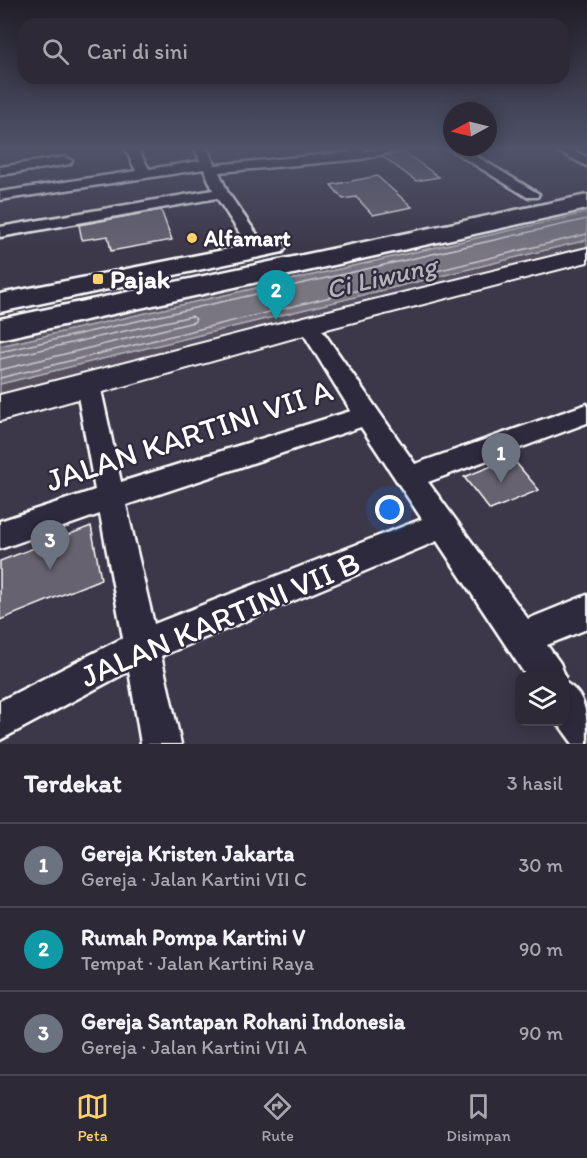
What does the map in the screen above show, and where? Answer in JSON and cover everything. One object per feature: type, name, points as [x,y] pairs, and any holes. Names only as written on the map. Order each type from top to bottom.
[{"type":"main road","points":[[362,229],[587,183]]},
{"type":"main road","points":[[0,329],[587,202]]},
{"type":"main road","points":[[0,303],[294,243]]},
{"type":"street","points":[[78,183],[82,197]]},
{"type":"street","points":[[0,232],[82,197],[123,183]]},
{"type":"street","points":[[217,183],[259,250]]},
{"type":"street","points":[[513,183],[532,194]]},
{"type":"street","points":[[0,196],[82,197],[221,193]]},
{"type":"street","points":[[0,408],[308,325],[587,255]]},
{"type":"street","points":[[308,325],[367,416],[545,672]]},
{"type":"street","points":[[88,385],[109,498],[143,646],[161,744]]},
{"type":"street","points":[[410,477],[587,413]]},
{"type":"street","name":"JALAN KARTINI VII A","points":[[0,535],[367,416]]},
{"type":"street","name":"JALAN KARTINI VII B","points":[[0,721],[143,646],[442,525]]},
{"type":"street","points":[[520,639],[587,612]]},
{"type":"street","points":[[569,707],[587,731]]},
{"type":"shaded area","points":[[587,202],[587,213],[0,346],[0,329]]},
{"type":"shaded area","points":[[587,240],[587,255],[0,408],[0,384]]},
{"type":"water","name":"Ci Liwung","points":[[587,213],[587,240],[0,384],[0,346]]},
{"type":"building","points":[[385,183],[412,207],[373,215],[356,197],[343,199],[331,185]]},
{"type":"building","points":[[161,210],[172,240],[111,251],[108,236],[82,240],[79,225]]},
{"type":"building","points":[[512,458],[539,490],[490,510],[464,477]]},
{"type":"building","points":[[91,526],[101,579],[0,620],[0,561]]},
{"type":"place","name":"Alfamart","points":[[192,238]]},
{"type":"place","name":"Pajak","points":[[98,279]]},
{"type":"place","name":"Rumah Pompa Kartini V","points":[[276,320]]},
{"type":"place","name":"Gereja Kristen Jakarta","points":[[501,483]]},
{"type":"place","name":"Gereja Santapan Rohani Indonesia","points":[[50,570]]}]
